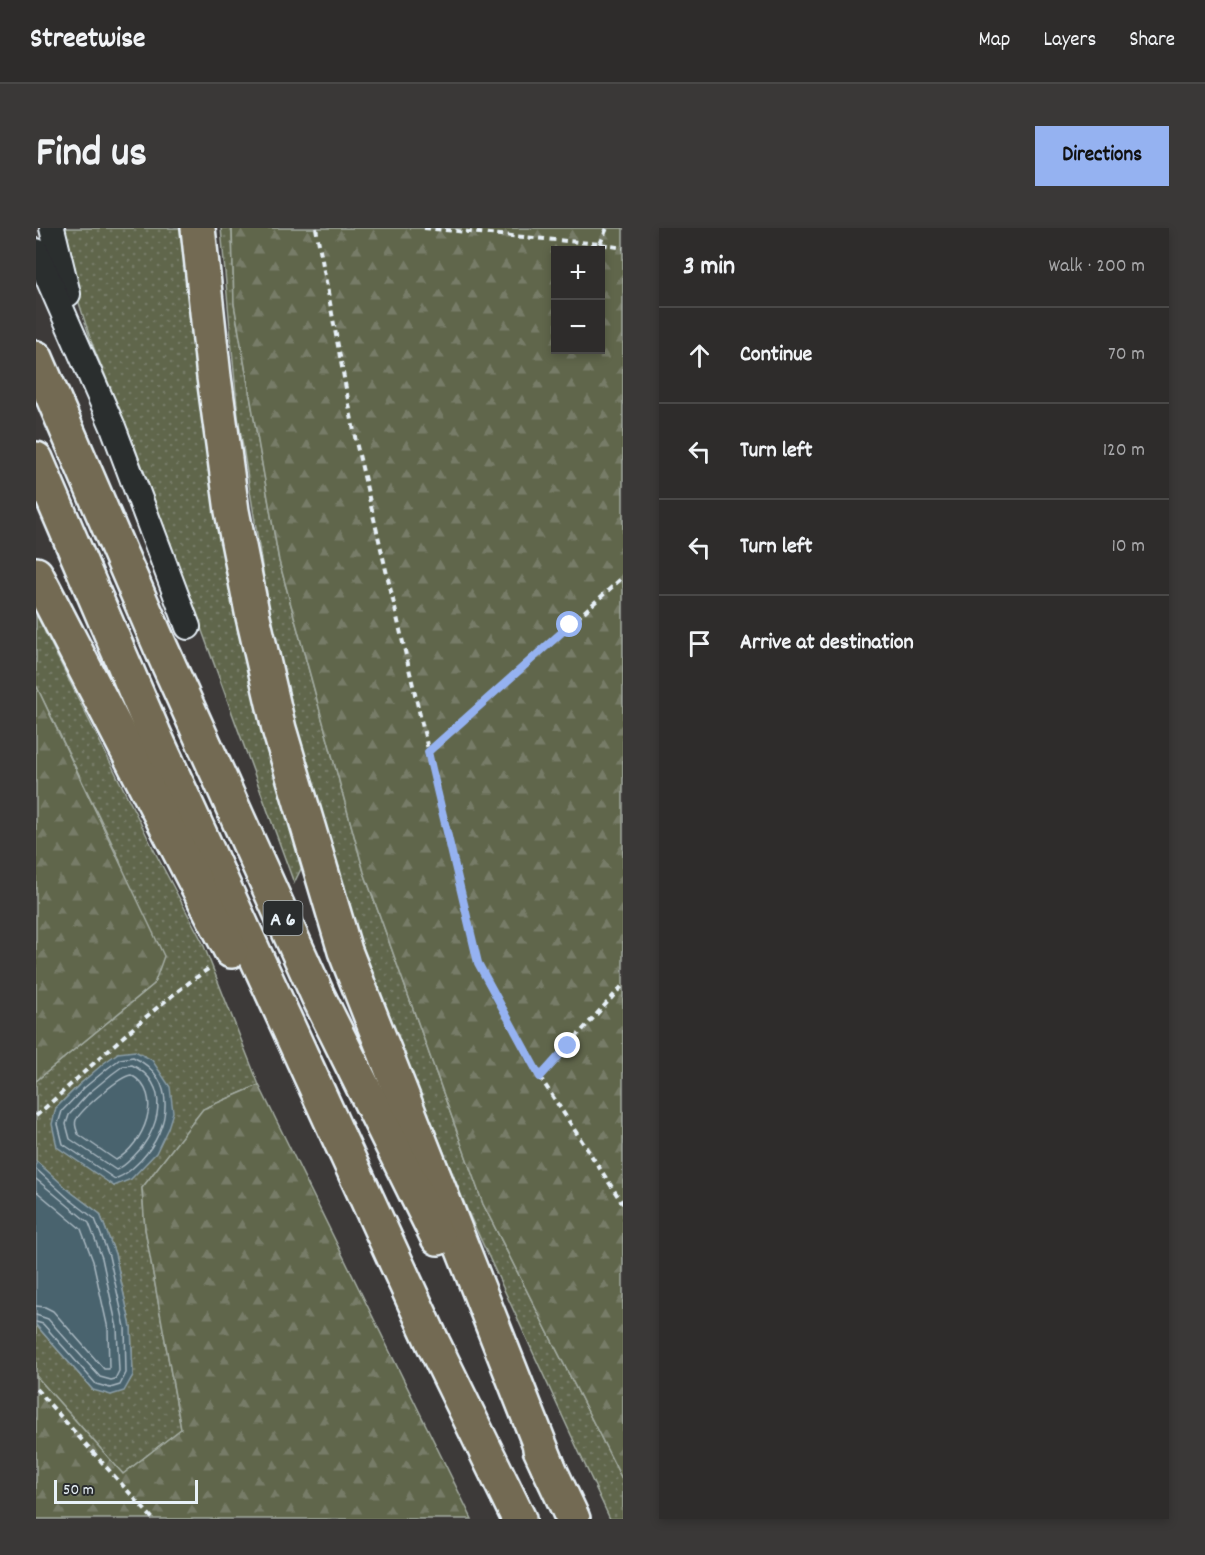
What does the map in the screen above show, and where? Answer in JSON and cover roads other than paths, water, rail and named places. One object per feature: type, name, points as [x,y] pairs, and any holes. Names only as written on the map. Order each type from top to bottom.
[{"type":"highway","points":[[198,228],[212,366],[232,511],[253,616],[282,739],[345,951],[549,1468]]},
{"type":"highway","name":"A 6","points":[[36,358],[161,648],[318,996],[573,1519]]},
{"type":"highway","name":"A 6","points":[[36,459],[154,734],[433,1343],[519,1519]]},
{"type":"highway","points":[[36,574],[232,952],[306,1064]]},
{"type":"lane","points":[[52,228],[91,380]]},
{"type":"lane","points":[[36,251],[113,428],[188,627]]},
{"type":"water","points":[[135,1051],[152,1060],[170,1087],[173,1112],[156,1153],[131,1179],[114,1186],[57,1147],[52,1124],[56,1108],[80,1084],[118,1053]]},
{"type":"water","points":[[36,1161],[100,1214],[115,1254],[131,1327],[133,1375],[124,1391],[111,1395],[93,1390],[36,1325]]}]
